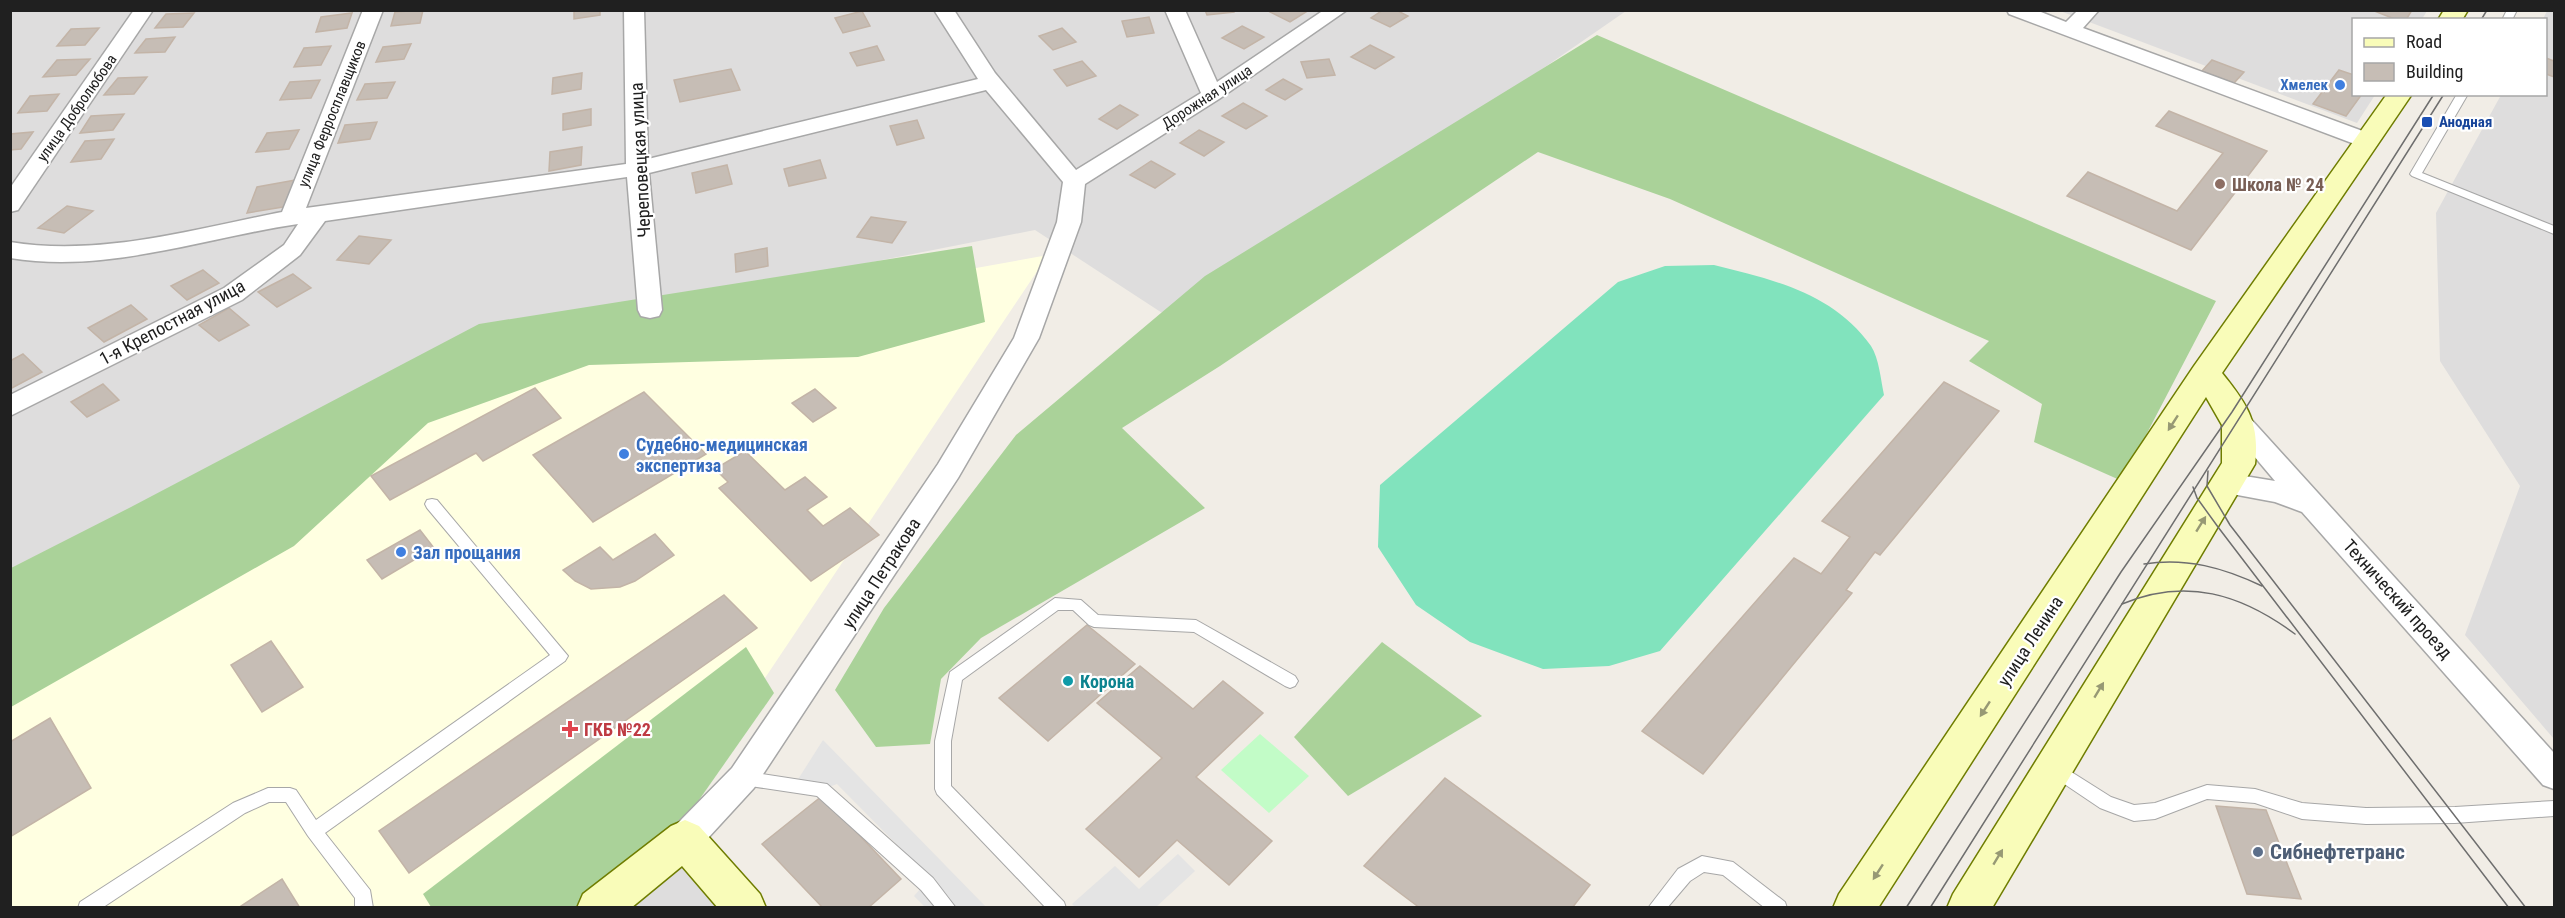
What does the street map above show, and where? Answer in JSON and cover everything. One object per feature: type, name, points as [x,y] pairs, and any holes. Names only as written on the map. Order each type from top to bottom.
[{"type":"main road","name":"улица Ленина","points":[[1854,908],[2205,374],[2399,96]]},
{"type":"main road","points":[[1968,908],[2238,464],[2242,442],[2240,424],[2205,374]]},
{"type":"main road","points":[[684,839],[745,908]]},
{"type":"main road","name":"улица Петракова","points":[[598,908],[684,839]]},
{"type":"street","name":"улица Добролюбова","points":[[10,205],[144,10]]},
{"type":"street","name":"улица Ферросплавщиков","points":[[291,218],[373,10]]},
{"type":"street","name":"Череповецкая улица","points":[[634,10],[638,169],[651,310]]},
{"type":"street","points":[[944,10],[960,41],[989,83],[1074,181]]},
{"type":"street","points":[[1175,10],[1212,94]]},
{"type":"street","name":"Дорожная улица","points":[[1074,181],[1212,94],[1338,10]]},
{"type":"street","points":[[2016,10],[2368,141]]},
{"type":"street","points":[[2068,31],[2090,10]]},
{"type":"street","points":[[10,250],[41,255],[117,251],[291,218],[638,169],[989,83]]},
{"type":"street","name":"улица Петракова","points":[[684,839],[743,778],[948,471],[1026,338],[1069,222],[1074,181]]},
{"type":"street","name":"1-я Крепостная улица","points":[[10,407],[233,294],[292,250],[316,215]]},
{"type":"street","name":"Технический проезд","points":[[2240,424],[2316,506],[2554,775]]},
{"type":"street","points":[[2226,484],[2276,492],[2316,506]]},
{"type":"lane","points":[[2462,96],[2416,174],[2554,230]]},
{"type":"lane","points":[[314,831],[560,656],[432,504]]},
{"type":"lane","points":[[1058,908],[943,789],[943,741],[955,677],[1055,604],[1076,604],[1094,621],[1196,626],[1290,681]]},
{"type":"lane","points":[[2052,767],[2106,803],[2134,813],[2155,811],[2207,792],[2255,796],[2302,811],[2366,816],[2455,815],[2554,809]]},
{"type":"lane","points":[[743,778],[821,789],[927,884],[948,908]]},
{"type":"lane","points":[[86,908],[239,808],[268,795],[290,795],[314,831],[364,896],[364,908]]},
{"type":"lane","points":[[1656,908],[1684,875],[1702,864],[1727,868],[1779,908]]},
{"type":"shaded area","points":[[11,11],[1626,11],[1176,322],[1035,230],[470,341],[11,568]]},
{"type":"shaded area","points":[[2060,11],[2427,11],[2423,18],[2352,18],[2352,96],[2374,96],[2357,123]]},
{"type":"shaded area","points":[[2547,11],[2554,11],[2554,739],[2465,635],[2520,486],[2440,361],[2436,213],[2500,96],[2547,96],[2547,18],[2544,18]]},
{"type":"shaded area","points":[[1048,255],[664,829],[564,907],[11,907],[10,625],[457,361]]},
{"type":"shaded area","points":[[823,740],[986,907],[925,907],[914,896],[930,878],[837,784],[812,793],[790,792]]},
{"type":"shaded area","points":[[1178,854],[1195,871],[1156,907],[1076,908],[1072,904],[1115,866],[1139,889]]},
{"type":"shaded area","points":[[677,863],[720,907],[622,908]]},
{"type":"green space","points":[[1597,35],[2216,301],[2122,481],[2034,442],[2042,404],[1969,361],[1989,341],[1670,199],[1538,152],[1220,366],[1122,428],[1205,508],[981,638],[941,679],[930,744],[876,747],[835,690],[884,608],[1016,435],[1205,276]]},
{"type":"green space","points":[[972,246],[985,322],[858,357],[589,365],[428,423],[294,546],[11,707],[11,568],[479,324]]},
{"type":"green space","points":[[1714,265],[1801,291],[1839,313],[1856,328],[1874,351],[1884,395],[1660,651],[1609,666],[1543,669],[1470,642],[1416,605],[1378,547],[1380,485],[1618,282],[1665,266]]},
{"type":"green space","points":[[1382,642],[1482,716],[1348,796],[1294,737]]},
{"type":"green space","points":[[746,647],[774,693],[678,830],[575,907],[431,907],[423,894]]},
{"type":"green space","points":[[1260,734],[1309,776],[1269,813],[1221,770]]},
{"type":"building","points":[[423,10],[420,23],[391,26],[395,12]]},
{"type":"building","points":[[574,10],[600,10],[600,15],[574,19]]},
{"type":"building","points":[[1205,10],[1234,10],[1234,12],[1207,15]]},
{"type":"building","points":[[1272,10],[1303,10],[1306,12],[1290,22],[1270,12]]},
{"type":"building","points":[[1383,10],[1396,10],[1408,16],[1390,27],[1371,18]]},
{"type":"building","points":[[2372,10],[2412,10],[2407,18],[2392,18]]},
{"type":"building","points":[[862,11],[870,26],[843,33],[835,18]]},
{"type":"building","points":[[194,13],[183,27],[155,28],[166,14]]},
{"type":"building","points":[[352,13],[347,28],[316,32],[321,17]]},
{"type":"building","points":[[1149,17],[1154,33],[1127,37],[1122,21]]},
{"type":"building","points":[[1242,26],[1264,37],[1244,49],[1222,38]]},
{"type":"building","points":[[99,28],[85,45],[57,46],[71,29]]},
{"type":"building","points":[[1062,28],[1076,42],[1053,50],[1039,36]]},
{"type":"building","points":[[175,37],[165,52],[135,53],[146,39]]},
{"type":"building","points":[[411,44],[404,59],[376,62],[383,47]]},
{"type":"building","points":[[1370,45],[1394,57],[1375,69],[1351,57]]},
{"type":"building","points":[[331,46],[321,65],[294,67],[304,48]]},
{"type":"building","points":[[877,46],[884,60],[857,66],[850,53]]},
{"type":"building","points":[[2547,58],[2554,61],[2554,77],[2547,74]]},
{"type":"building","points":[[90,59],[76,75],[43,77],[57,60]]},
{"type":"building","points":[[1329,59],[1335,75],[1307,78],[1301,62]]},
{"type":"building","points":[[2212,60],[2244,72],[2234,83],[2202,71]]},
{"type":"building","points":[[1082,61],[1096,76],[1067,86],[1054,70]]},
{"type":"building","points":[[731,69],[740,90],[680,102],[674,80]]},
{"type":"building","name":"Хмелек","points":[[2339,70],[2352,74],[2352,96],[2361,96],[2346,116],[2313,104]]},
{"type":"building","points":[[582,73],[581,89],[552,94],[553,78]]},
{"type":"building","points":[[147,77],[134,94],[104,95],[118,78]]},
{"type":"building","points":[[1283,79],[1302,89],[1285,100],[1266,90]]},
{"type":"building","points":[[320,80],[311,98],[280,100],[290,82]]},
{"type":"building","points":[[395,82],[387,98],[357,100],[365,84]]},
{"type":"building","points":[[59,94],[47,111],[18,113],[30,96]]},
{"type":"building","points":[[1243,103],[1267,116],[1246,129],[1222,116]]},
{"type":"building","points":[[1120,105],[1138,115],[1117,129],[1099,119]]},
{"type":"building","points":[[591,109],[591,125],[563,130],[563,114]]},
{"type":"building","name":"Школа № 24","points":[[2169,111],[2267,151],[2191,250],[2067,196],[2088,172],[2177,211],[2223,153],[2156,126]]},
{"type":"building","points":[[124,114],[113,130],[80,133],[91,116]]},
{"type":"building","points":[[917,120],[924,138],[897,145],[890,126]]},
{"type":"building","points":[[377,122],[370,139],[338,143],[345,125]]},
{"type":"building","points":[[299,130],[289,149],[256,152],[267,133]]},
{"type":"building","points":[[1199,130],[1224,142],[1204,156],[1180,143]]},
{"type":"building","points":[[33,132],[21,149],[10,150],[10,134]]},
{"type":"building","points":[[114,139],[101,159],[71,162],[85,141]]},
{"type":"building","points":[[582,147],[581,165],[549,171],[550,152]]},
{"type":"building","points":[[820,160],[826,178],[789,186],[784,169]]},
{"type":"building","points":[[1151,161],[1175,174],[1155,188],[1130,175]]},
{"type":"building","points":[[727,165],[732,184],[696,193],[692,173]]},
{"type":"building","points":[[301,179],[289,206],[247,213],[257,187]]},
{"type":"building","points":[[67,206],[93,211],[64,233],[38,228]]},
{"type":"building","points":[[871,217],[906,222],[892,243],[857,237]]},
{"type":"building","points":[[359,236],[391,240],[369,264],[337,260]]},
{"type":"building","points":[[767,248],[768,266],[736,272],[735,254]]},
{"type":"building","points":[[203,270],[219,283],[187,300],[171,286]]},
{"type":"building","points":[[293,274],[311,288],[277,307],[258,292]]},
{"type":"building","points":[[131,305],[147,319],[104,342],[88,328]]},
{"type":"building","points":[[229,308],[249,325],[219,341],[199,325]]},
{"type":"building","points":[[23,354],[42,372],[10,389],[10,361]]},
{"type":"building","points":[[1944,382],[1999,411],[1880,555],[1875,552],[1846,590],[1852,593],[1703,774],[1642,731],[1794,558],[1821,574],[1850,537],[1822,521]]},
{"type":"building","points":[[103,384],[119,400],[87,417],[71,402]]},
{"type":"building","points":[[535,388],[561,418],[483,461],[476,453],[390,500],[371,476]]},
{"type":"building","points":[[815,389],[836,408],[813,422],[792,403]]},
{"type":"building","points":[[644,392],[706,454],[593,522],[533,455]]},
{"type":"building","points":[[745,451],[785,490],[805,477],[827,497],[807,510],[823,526],[850,508],[879,535],[811,581],[719,488],[728,482],[715,469]]},
{"type":"building","points":[[420,530],[434,548],[382,579],[367,560]]},
{"type":"building","points":[[655,534],[674,555],[635,581],[620,587],[591,589],[575,581],[563,570],[600,547],[613,560]]},
{"type":"building","name":"ГКБ №22","points":[[724,595],[757,628],[409,873],[379,831]]},
{"type":"building","name":"Корона","points":[[1087,625],[1135,664],[1048,741],[999,698]]},
{"type":"building","points":[[271,641],[303,687],[262,712],[231,665]]},
{"type":"building","points":[[1140,666],[1193,709],[1223,681],[1263,713],[1196,777],[1272,841],[1229,885],[1177,840],[1139,877],[1086,829],[1162,758],[1097,703]]},
{"type":"building","points":[[50,718],[91,788],[10,837],[10,742]]},
{"type":"building","points":[[1445,778],[1590,885],[1572,908],[1420,908],[1364,866]]},
{"type":"building","points":[[822,796],[901,879],[868,908],[823,908],[762,844]]},
{"type":"building","name":"Сибнефтетранс","points":[[2216,806],[2266,810],[2301,899],[2247,894]]},
{"type":"building","points":[[282,879],[300,908],[238,908]]},
{"type":"tram line","points":[[2482,18],[2487,10]]},
{"type":"tram line","points":[[1906,908],[2121,572],[2232,412],[2433,96]]},
{"type":"tram line","points":[[2194,490],[2443,96]]},
{"type":"tram line","points":[[2208,471],[2207,486],[2230,525],[2526,908]]},
{"type":"tram line","points":[[2147,564],[2194,490]]},
{"type":"tram line","points":[[2194,490],[2197,498],[2218,527],[2509,908]]},
{"type":"tram line","points":[[2147,564],[2190,563],[2219,569],[2262,586]]},
{"type":"tram line","points":[[1930,908],[2147,564]]},
{"type":"tram line","points":[[2122,604],[2168,592],[2191,591],[2212,594],[2254,609],[2295,634]]},
{"type":"place","name":"Хмелек","points":[[2340,85]]},
{"type":"place","name":"Анодная","points":[[2427,122]]},
{"type":"place","name":"Школа № 24","points":[[2220,184]]},
{"type":"place","name":"Судебно-медицинская экспертиза","points":[[624,454]]},
{"type":"place","name":"Зал прощания","points":[[401,552]]},
{"type":"place","name":"Корона","points":[[1068,681]]},
{"type":"place","name":"ГКБ №22","points":[[570,729]]},
{"type":"place","name":"Сибнефтетранс","points":[[2258,852]]}]
